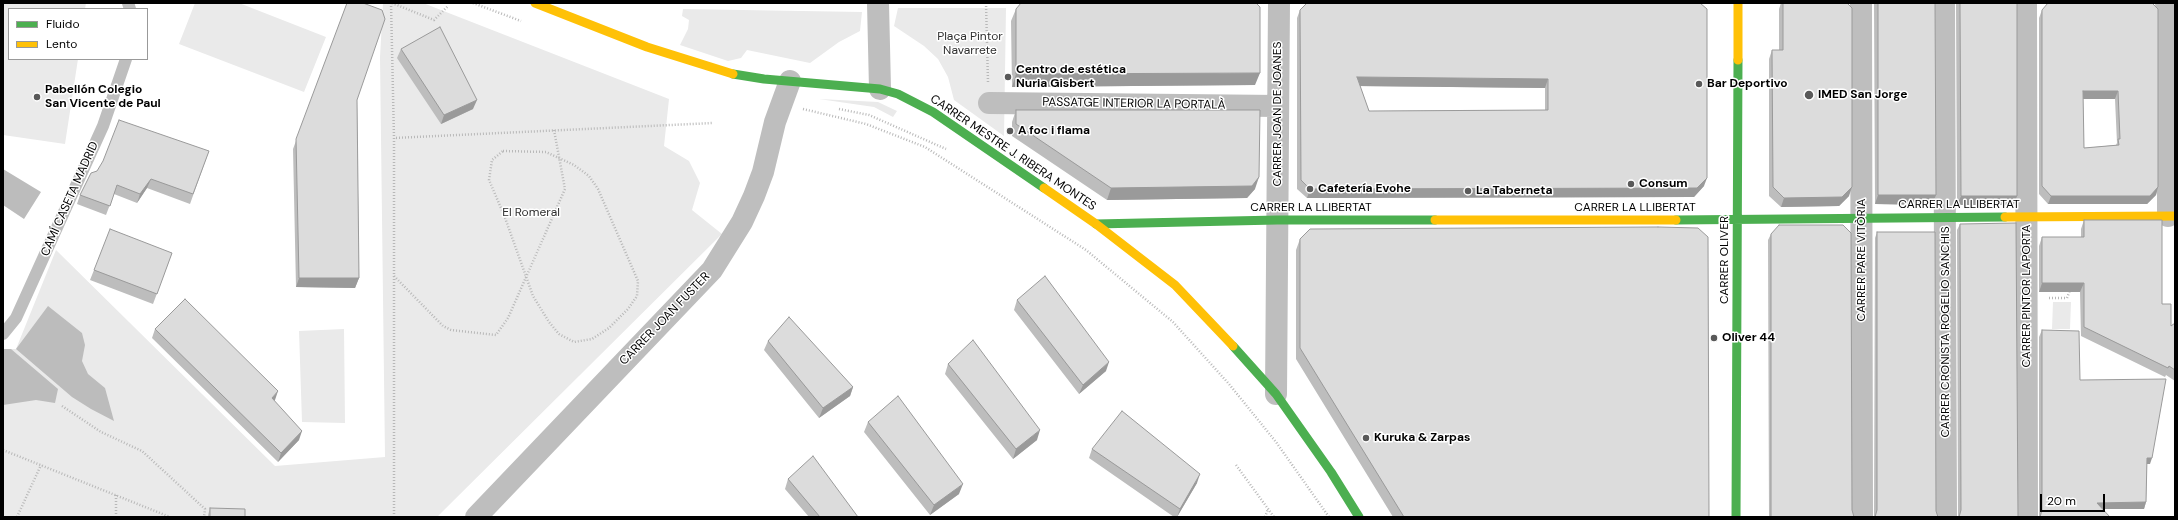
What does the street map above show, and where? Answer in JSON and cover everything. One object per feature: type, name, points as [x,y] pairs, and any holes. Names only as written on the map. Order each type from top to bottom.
[{"type":"street","name":"CARRER MESTRE J. RIBERA MONTES","points":[[535,3],[691,62],[729,73],[764,79],[880,89],[914,101],[933,112],[1096,224],[1154,267],[1180,290],[1213,323],[1276,394],[1331,472],[1359,517]]},
{"type":"street","points":[[878,3],[880,89]]},
{"type":"street","name":"CARRER JOAN DE JOANES","points":[[1276,394],[1279,3]]},
{"type":"street","name":"CARRER OLIVER","points":[[1736,517],[1738,3]]},
{"type":"street","name":"CARRER PARE VITÒRIA","points":[[1861,3],[1862,517]]},
{"type":"street","name":"CARRER CRONISTA ROGELIO SANCHIS","points":[[1944,3],[1946,517]]},
{"type":"street","name":"CARRER PINTOR LAPORTA","points":[[2026,3],[2027,517]]},
{"type":"street","points":[[2166,3],[2168,9],[2172,216]]},
{"type":"street","name":"CARRER JOAN FUSTER","points":[[476,517],[712,270],[742,222],[754,196],[768,154],[781,105],[790,81]]},
{"type":"street","name":"PASSATGE INTERIOR LA PORTALÀ","points":[[989,102],[1278,106]]},
{"type":"street","name":"CARRER LA LLIBERTAT","points":[[1096,224],[1277,220],[1737,220],[2172,216]]},
{"type":"lane","name":"CAMÍ CASETA MADRID","points":[[3,334],[16,318],[103,126],[126,60]]},
{"type":"path","points":[[394,517],[394,138],[391,3],[434,20],[448,6]]},
{"type":"path","points":[[473,3],[525,23]]},
{"type":"path","points":[[986,3],[989,102]]},
{"type":"path","points":[[781,105],[834,115],[866,124],[925,147],[1086,250],[1173,322],[1229,384],[1276,442],[1329,517]]},
{"type":"path","points":[[833,108],[869,115],[949,151]]},
{"type":"path","points":[[394,138],[713,123]]},
{"type":"path","points":[[394,276],[443,326],[450,330],[496,335],[508,318],[565,189],[554,130]]},
{"type":"path","points":[[503,151],[546,152],[559,157],[574,165],[589,176],[598,189],[638,281],[637,296],[628,309],[609,328],[592,339],[574,342],[559,334],[548,322],[533,296],[504,215],[489,180],[492,160],[503,151]]},
{"type":"path","points":[[2027,298],[2067,298],[2070,295],[2070,287]]},
{"type":"path","points":[[62,406],[101,432],[142,451],[205,509],[204,517]]},
{"type":"path","points":[[3,450],[170,517]]},
{"type":"path","points":[[17,517],[41,465]]},
{"type":"path","points":[[1236,465],[1274,517]]},
{"type":"path","points":[[116,495],[116,517]]},
{"type":"path","points":[[1265,517],[1268,509]]},
{"type":"green space","name":"Pabellón Colegio San Vicente de Paul","points":[[3,3],[86,3],[85,8],[8,8],[8,60],[78,60],[65,144],[3,135]]},
{"type":"green space","points":[[195,3],[239,3],[326,37],[304,92],[179,44]]},
{"type":"green space","name":"El Romeral","points":[[383,3],[423,3],[669,99],[664,146],[689,161],[700,183],[692,210],[722,234],[437,517],[3,517],[3,349],[16,349],[56,250],[275,466],[385,457],[380,57]]},
{"type":"green space","name":"Plaça Pintor Navarrete","points":[[898,8],[1006,8],[1004,136],[954,100],[948,77],[938,59],[924,46],[894,26]]},
{"type":"green space","points":[[683,9],[862,12],[860,31],[839,42],[810,63],[747,50],[741,58],[728,61],[680,45],[688,29],[689,20],[682,16]]},
{"type":"green space","points":[[819,99],[878,102],[897,111],[893,117],[874,107]]},
{"type":"green space","points":[[2053,302],[2071,302],[2070,329],[2052,329]]},
{"type":"green space","points":[[344,329],[345,423],[302,422],[299,331]]},
{"type":"shaded area","points":[[3,169],[41,192],[24,219],[3,205]]},
{"type":"shaded area","points":[[48,306],[82,333],[85,345],[82,361],[88,374],[105,388],[114,421],[72,397],[16,349]]},
{"type":"shaded area","points":[[3,349],[11,349],[58,389],[55,403],[36,400],[3,405]]},
{"type":"building","points":[[347,3],[363,3],[382,10],[385,19],[357,100],[359,278],[299,278],[296,139]]},
{"type":"building","points":[[1021,3],[1256,3],[1260,7],[1260,73],[1016,74],[1016,9]]},
{"type":"building","points":[[1307,3],[1700,3],[1707,9],[1707,178],[1697,188],[1310,189],[1301,180],[1300,10]],"holes":[[[1357,77],[1548,79],[1548,110],[1369,111]]]},
{"type":"building","name":"IMED San Jorge","points":[[1783,3],[1847,3],[1852,8],[1852,187],[1842,197],[1784,198],[1773,187],[1772,50],[1783,50]]},
{"type":"building","points":[[1878,3],[1935,3],[1936,195],[1878,195]]},
{"type":"building","points":[[1960,3],[2017,3],[2017,196],[1961,196]]},
{"type":"building","points":[[2048,3],[2152,3],[2158,9],[2158,187],[2150,196],[2051,196],[2042,186],[2042,10]],"holes":[[[2083,91],[2118,91],[2119,145],[2084,148]]]},
{"type":"building","points":[[440,27],[477,100],[444,115],[401,49]]},
{"type":"building","points":[[1016,110],[1260,110],[1259,177],[1252,186],[1111,188],[1016,124]]},
{"type":"building","points":[[119,120],[209,151],[193,194],[151,179],[140,194],[117,185],[110,206],[80,195],[91,173],[97,171],[103,161]]},
{"type":"building","points":[[2084,220],[2162,220],[2162,304],[2171,304],[2171,326],[2175,323],[2175,370],[2084,327],[2084,283],[2042,283],[2042,237],[2084,237]]},
{"type":"building","points":[[2016,223],[2019,517],[1959,517],[1961,510],[1960,224]]},
{"type":"building","points":[[1779,225],[1843,225],[1851,233],[1852,510],[1854,517],[1771,517],[1771,234]]},
{"type":"building","points":[[1698,228],[1708,237],[1709,517],[1404,517],[1300,348],[1300,239],[1310,229]]},
{"type":"building","points":[[110,229],[172,253],[157,294],[94,270]]},
{"type":"building","points":[[1877,232],[1935,232],[1936,511],[1938,517],[1875,517],[1877,510]]},
{"type":"building","points":[[1045,276],[1109,362],[1083,385],[1017,300]]},
{"type":"building","points":[[185,299],[278,391],[272,398],[302,431],[281,453],[155,329]]},
{"type":"building","points":[[789,317],[853,387],[823,408],[768,341]]},
{"type":"building","points":[[2042,330],[2079,331],[2080,380],[2166,379],[2152,458],[2147,458],[2146,502],[2097,503],[2110,517],[2040,517],[2042,510]]},
{"type":"building","points":[[973,340],[1040,430],[1016,449],[948,364]]},
{"type":"building","points":[[898,396],[963,484],[934,505],[868,422]]},
{"type":"building","points":[[1122,411],[1200,474],[1180,509],[1092,449]]},
{"type":"building","points":[[813,456],[858,517],[820,517],[788,479]]},
{"type":"building","points":[[210,508],[245,509],[245,517],[210,517]]},
{"type":"traffic: fast","points":[[1736,517],[1738,60]]},
{"type":"traffic: fast","points":[[733,74],[764,79],[880,89],[898,94],[933,112],[1044,188]]},
{"type":"traffic: fast","points":[[1676,220],[2005,217]]},
{"type":"traffic: fast","points":[[1096,224],[1277,220],[1435,220]]},
{"type":"traffic: fast","points":[[1233,346],[1276,394],[1331,472],[1359,517]]},
{"type":"traffic: slow","points":[[535,3],[647,47],[733,74]]},
{"type":"traffic: slow","points":[[1738,3],[1738,60]]},
{"type":"traffic: slow","points":[[1044,188],[1096,224],[1175,285],[1233,346]]},
{"type":"traffic: slow","points":[[2005,217],[2175,216]]},
{"type":"traffic: slow","points":[[1435,220],[1676,220]]},
{"type":"place","name":"Centro de estética Nuria Gisbert","points":[[1008,77]]},
{"type":"place","name":"Bar Deportivo","points":[[1699,84]]},
{"type":"place","name":"IMED San Jorge","points":[[1809,95]]},
{"type":"place","name":"Pabellón Colegio San Vicente de Paul","points":[[37,97]]},
{"type":"place","name":"A foc i flama","points":[[1010,131]]},
{"type":"place","name":"Consum","points":[[1631,184]]},
{"type":"place","name":"Cafetería Evohe","points":[[1310,189]]},
{"type":"place","name":"La Taberneta","points":[[1468,191]]},
{"type":"place","name":"Oliver 44","points":[[1714,338]]},
{"type":"place","name":"Kuruka & Zarpas","points":[[1366,438]]}]
